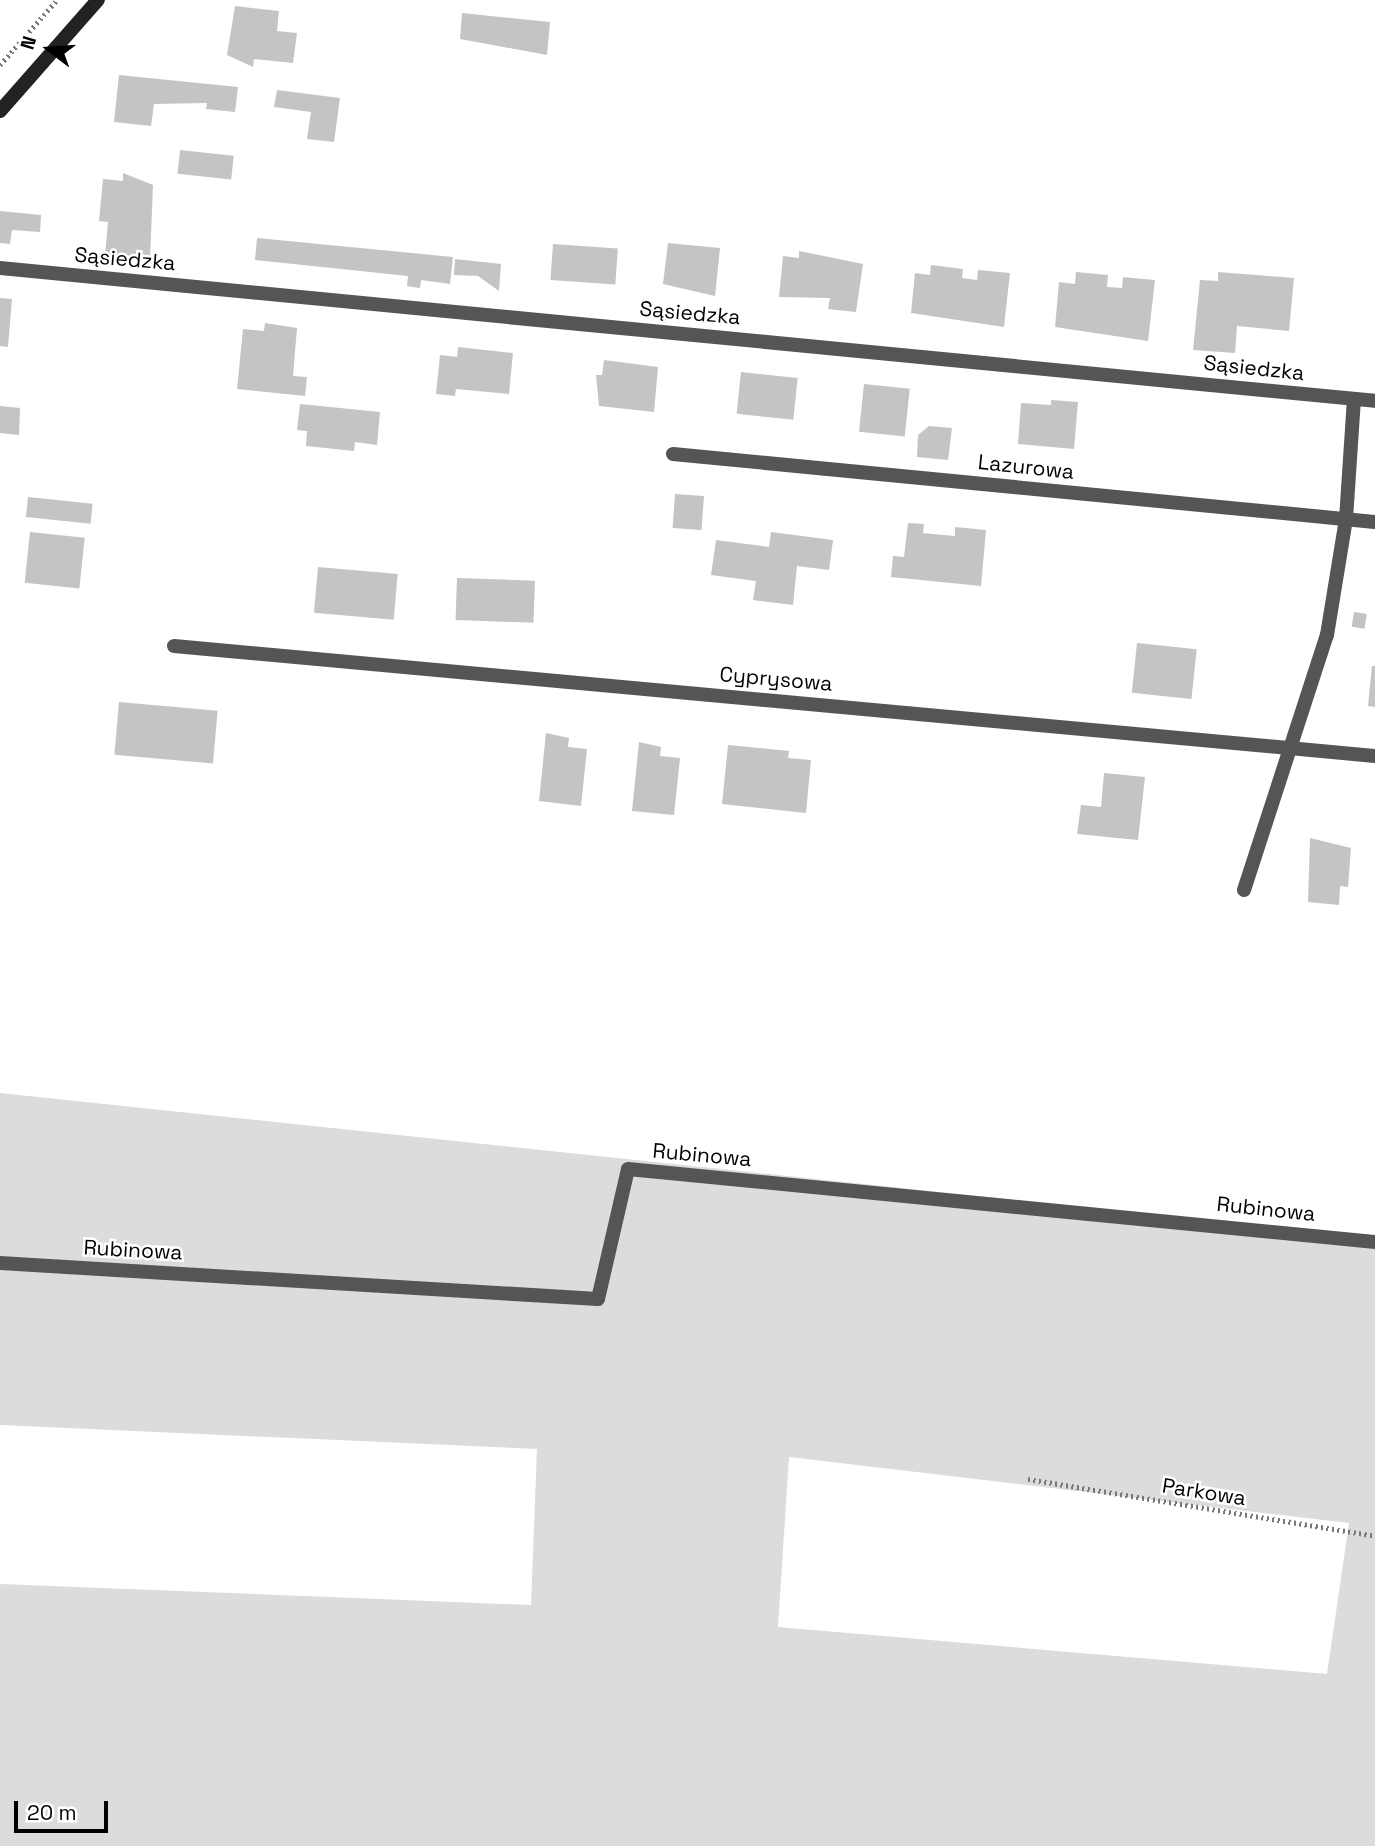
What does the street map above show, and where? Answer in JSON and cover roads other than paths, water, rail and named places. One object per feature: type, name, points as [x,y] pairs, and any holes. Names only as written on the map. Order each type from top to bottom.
[{"type":"main road","points":[[0,111],[97,0]]},
{"type":"street","name":"Sąsiedzka","points":[[0,268],[1375,401]]},
{"type":"street","points":[[1244,890],[1327,635],[1346,519],[1354,399]]},
{"type":"street","name":"Lazurowa","points":[[673,454],[1375,522]]},
{"type":"street","name":"Cyprysowa","points":[[174,646],[1375,756]]},
{"type":"street","name":"Rubinowa","points":[[0,1263],[598,1299],[628,1169],[1375,1242]]}]
